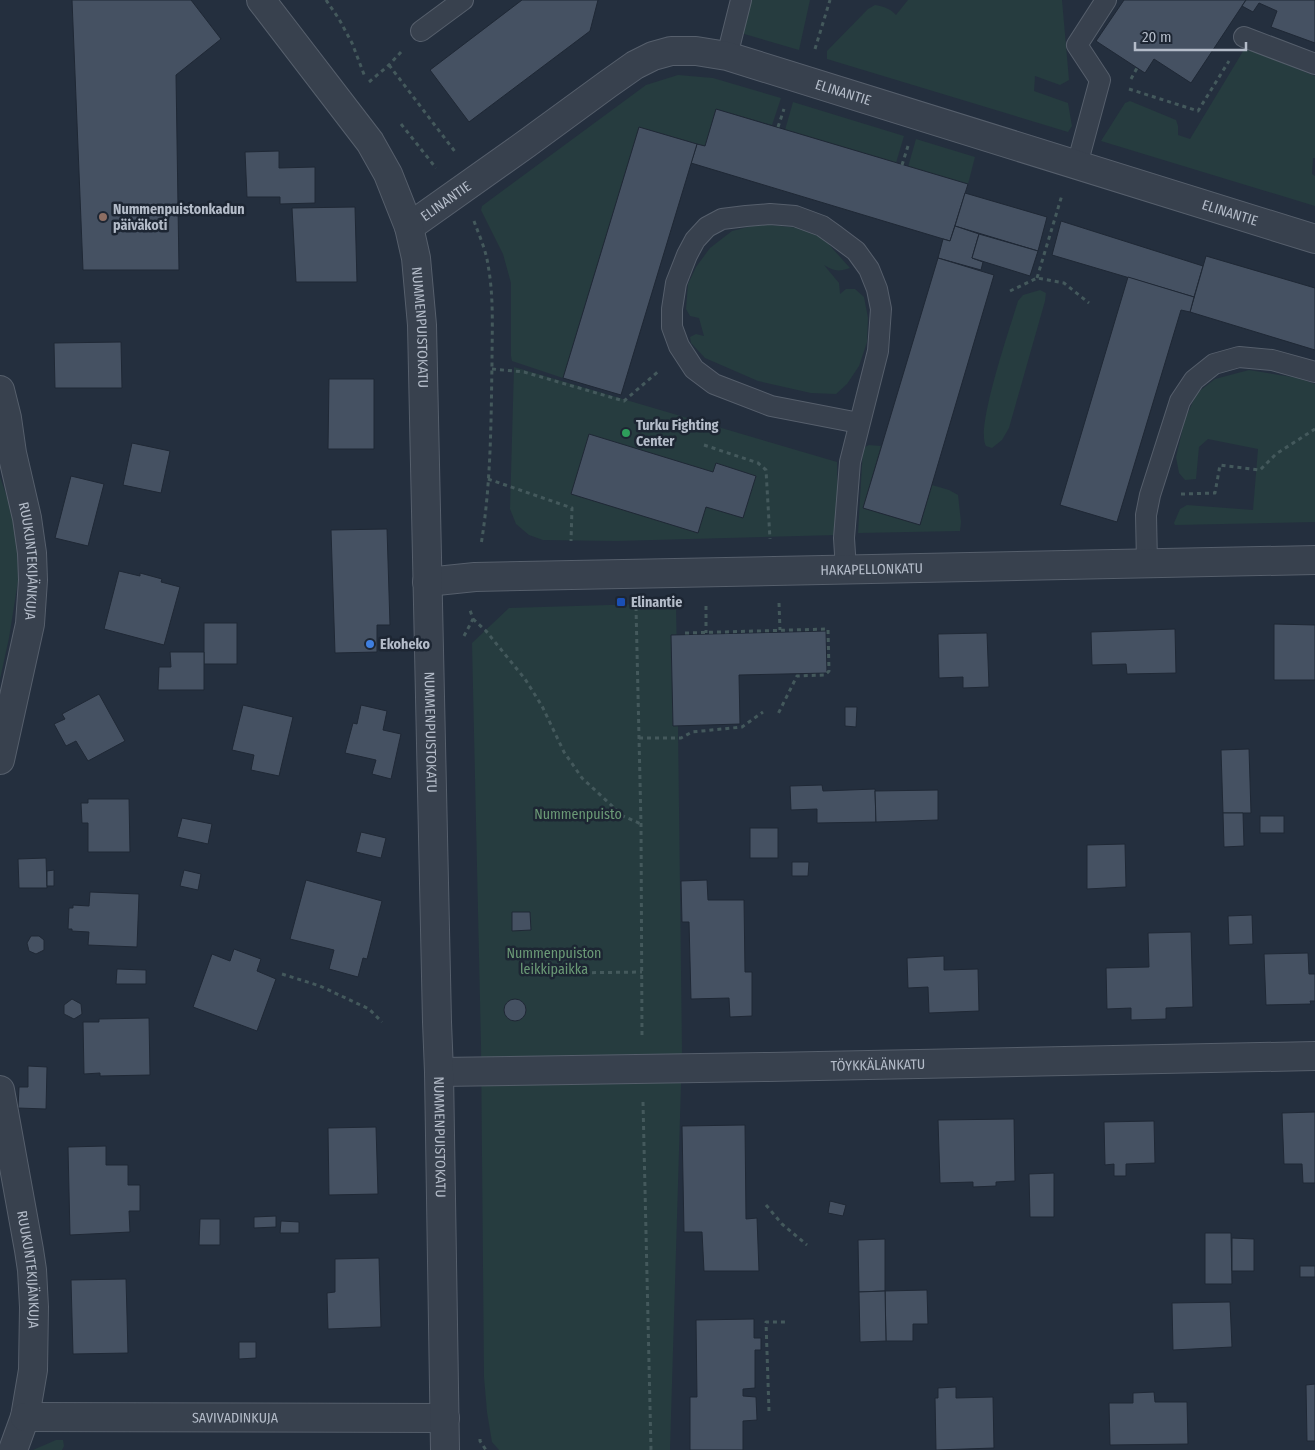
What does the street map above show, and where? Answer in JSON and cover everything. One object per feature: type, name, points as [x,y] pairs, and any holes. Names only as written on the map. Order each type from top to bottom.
[{"type":"street","name":"NUMMENPUISTOKATU","points":[[261,0],[370,142],[388,174],[409,227],[416,258],[421,317],[428,582],[446,1450]]},
{"type":"street","name":"ELINANTIE","points":[[409,227],[635,65],[652,56],[671,51],[696,51],[727,56],[1315,238]]},
{"type":"street","name":"RUUKUNTEKIJÄNKUJA","points":[[0,390],[27,518],[32,553],[33,580],[30,624],[0,760]]},
{"type":"street","name":"HAKAPELLONKATU","points":[[428,582],[475,577],[1315,560]]},
{"type":"street","name":"TÖYKKÄLÄNKATU","points":[[439,1072],[1315,1056]]},
{"type":"street","name":"RUUKUNTEKIJÄNKUJA","points":[[0,1090],[32,1270],[34,1307],[33,1370],[25,1417],[13,1450]]},
{"type":"street","name":"SAVIVADINKUJA","points":[[25,1417],[445,1418]]},
{"type":"lane","points":[[422,31],[464,0]]},
{"type":"lane","points":[[727,56],[741,0]]},
{"type":"lane","points":[[1077,165],[1100,80],[1077,45],[1106,0]]},
{"type":"lane","points":[[1244,37],[1315,64]]},
{"type":"lane","points":[[846,570],[844,538],[850,462],[860,423],[878,351],[881,309],[877,289],[869,269],[856,251],[822,226],[795,216],[770,214],[722,219],[707,227],[691,247],[676,283],[672,309],[672,327],[682,351],[694,369],[714,384],[771,406],[860,423]]},
{"type":"lane","points":[[1147,563],[1146,515],[1150,495],[1180,401],[1194,380],[1214,364],[1239,357],[1272,360],[1315,372]]},
{"type":"path","points":[[326,0],[339,18],[368,82],[389,65],[422,31]]},
{"type":"path","points":[[814,51],[830,0]]},
{"type":"path","points":[[1141,93],[1198,111],[1244,37]]},
{"type":"path","points":[[389,65],[457,154]]},
{"type":"path","points":[[778,127],[784,108]]},
{"type":"path","points":[[397,119],[437,168]]},
{"type":"path","points":[[902,165],[908,145]]},
{"type":"path","points":[[1037,278],[1064,190]]},
{"type":"path","points":[[473,219],[488,262],[492,369],[492,428],[487,508],[480,552]]},
{"type":"path","points":[[1010,291],[1037,278],[1064,283],[1089,302]]},
{"type":"path","points":[[492,369],[524,372],[624,401],[682,351]]},
{"type":"path","points":[[1150,495],[1215,493],[1220,464],[1260,470],[1276,454],[1315,429]]},
{"type":"path","points":[[704,445],[758,463],[766,470],[770,540]]},
{"type":"path","points":[[488,479],[572,508],[571,545]]},
{"type":"path","points":[[779,600],[780,630]]},
{"type":"path","points":[[636,601],[642,1041]]},
{"type":"path","points":[[706,601],[706,633]]},
{"type":"path","points":[[473,619],[486,631],[525,679],[542,706],[564,752],[582,778],[623,816],[640,824]]},
{"type":"path","points":[[685,633],[828,628],[829,671],[825,675],[797,676],[778,714]]},
{"type":"path","points":[[639,738],[681,738],[692,732],[742,728],[763,712]]},
{"type":"path","points":[[568,973],[642,972]]},
{"type":"path","points":[[282,974],[320,986],[369,1009],[382,1022]]},
{"type":"path","points":[[643,1099],[651,1450]]},
{"type":"path","points":[[766,1205],[782,1224],[807,1245]]},
{"type":"path","points":[[769,1411],[766,1322],[787,1322]]},
{"type":"green space","points":[[751,0],[810,0],[799,50],[741,33]]},
{"type":"green space","points":[[908,0],[1062,0],[1069,80],[1060,85],[1035,76],[1034,91],[1068,103],[1072,126],[1068,132],[827,59],[827,51],[868,9],[878,5],[889,9],[896,15]]},
{"type":"green space","points":[[1245,48],[1315,76],[1315,158],[1313,158],[1312,174],[1315,176],[1315,206],[1101,141],[1125,103],[1130,101],[1176,120],[1178,135],[1190,139]]},
{"type":"green space","points":[[678,75],[713,78],[781,98],[772,125],[716,109],[705,146],[639,127],[563,378],[512,361],[511,283],[503,254],[481,210],[482,206],[646,85]]},
{"type":"green space","points":[[793,102],[904,136],[896,163],[785,130]]},
{"type":"green space","points":[[916,139],[975,157],[968,184],[908,167]]},
{"type":"green space","points":[[760,224],[800,228],[824,239],[850,268],[836,270],[824,265],[839,283],[840,294],[846,289],[855,289],[864,297],[868,318],[867,342],[859,366],[847,384],[836,394],[811,393],[758,381],[705,358],[691,343],[690,337],[696,334],[704,336],[699,318],[690,316],[686,309],[688,284],[696,267],[710,248],[732,231]]},
{"type":"green space","points":[[1040,290],[1046,293],[1045,301],[1009,428],[1002,440],[992,448],[986,446],[984,436],[985,420],[1002,353],[1018,301],[1023,295]]},
{"type":"green space","name":"Turku Fighting Center","points":[[514,367],[837,462],[838,535],[616,541],[543,540],[529,535],[516,524],[510,509]]},
{"type":"green space","points":[[1249,370],[1298,378],[1315,384],[1315,522],[1175,525],[1174,523],[1180,509],[1187,505],[1253,510],[1258,449],[1208,439],[1199,447],[1196,479],[1185,480],[1179,473],[1176,457],[1185,419],[1197,393],[1215,379]]},
{"type":"green space","points":[[869,445],[881,446],[863,508],[920,525],[932,485],[958,495],[960,531],[858,533],[863,448]]},
{"type":"green space","points":[[0,477],[17,525],[18,581],[0,679]]},
{"type":"green space","name":"Nummenpuisto","points":[[676,604],[682,1051],[670,1450],[499,1450],[492,1442],[484,1377],[481,1045],[472,643],[509,608]]},
{"type":"green space","points":[[56,1440],[63,1440],[64,1446],[62,1450],[33,1450]]},
{"type":"building","points":[[72,0],[191,0],[221,39],[176,75],[179,270],[83,270]]},
{"type":"building","points":[[522,0],[598,0],[590,31],[469,122],[430,70]]},
{"type":"building","points":[[1124,0],[1246,0],[1191,83],[1154,59],[1145,73],[1096,41]]},
{"type":"building","points":[[1246,0],[1315,0],[1315,43],[1271,27],[1277,11],[1259,3],[1253,12],[1242,6]]},
{"type":"building","points":[[716,109],[968,184],[950,241],[691,163],[697,144],[705,146]]},
{"type":"building","points":[[639,127],[697,144],[621,395],[563,378]]},
{"type":"building","points":[[279,151],[279,168],[315,167],[315,203],[280,204],[280,197],[247,197],[245,152]]},
{"type":"building","points":[[965,193],[1047,217],[1038,251],[955,226]]},
{"type":"building","points":[[355,207],[357,282],[296,282],[292,208]]},
{"type":"building","points":[[1061,221],[1203,266],[1194,297],[1052,255]]},
{"type":"building","points":[[955,226],[979,234],[972,258],[983,262],[981,270],[938,258],[943,239],[950,241]]},
{"type":"building","points":[[979,234],[1038,251],[1030,276],[972,258]]},
{"type":"building","points":[[1206,256],[1315,288],[1315,350],[1190,312]]},
{"type":"building","points":[[938,258],[994,275],[920,525],[863,508]]},
{"type":"building","points":[[1128,277],[1194,297],[1190,312],[1181,310],[1117,522],[1060,505]]},
{"type":"building","points":[[121,342],[122,388],[55,388],[54,343]]},
{"type":"building","points":[[329,379],[374,379],[374,449],[328,449]]},
{"type":"building","points":[[589,434],[713,472],[716,463],[756,476],[743,518],[706,507],[698,533],[571,494]]},
{"type":"building","points":[[132,443],[170,451],[161,493],[123,485]]},
{"type":"building","points":[[71,476],[104,484],[88,546],[55,538]]},
{"type":"building","points":[[387,529],[390,625],[377,625],[377,652],[335,653],[331,530]]},
{"type":"building","points":[[119,571],[140,576],[140,573],[162,579],[161,582],[180,587],[164,645],[104,629]]},
{"type":"building","points":[[204,623],[237,623],[237,664],[204,664]]},
{"type":"building","points":[[1274,624],[1315,625],[1315,680],[1274,680]]},
{"type":"building","points":[[1175,629],[1176,673],[1127,674],[1126,664],[1092,665],[1091,632]]},
{"type":"building","points":[[826,631],[827,673],[739,675],[740,724],[673,726],[671,635]]},
{"type":"building","points":[[987,633],[989,687],[963,688],[963,677],[939,678],[938,634]]},
{"type":"building","points":[[170,652],[204,652],[204,690],[158,690],[159,667],[171,667]]},
{"type":"building","points":[[99,694],[125,741],[88,761],[76,741],[66,746],[54,724],[65,719],[62,714]]},
{"type":"building","points":[[243,705],[293,717],[279,776],[251,770],[254,755],[232,750]]},
{"type":"building","points":[[361,705],[387,711],[383,730],[401,734],[391,779],[372,774],[376,760],[345,753],[353,723],[357,724]]},
{"type":"building","points":[[845,707],[857,707],[856,727],[845,726]]},
{"type":"building","points":[[1249,749],[1251,813],[1223,813],[1221,750]]},
{"type":"building","points":[[822,785],[823,791],[875,789],[876,822],[817,823],[817,809],[791,810],[790,786]]},
{"type":"building","points":[[938,790],[938,820],[876,822],[875,791]]},
{"type":"building","points":[[88,799],[129,799],[130,852],[88,852],[88,823],[82,823],[81,803],[88,803]]},
{"type":"building","points":[[1223,813],[1243,813],[1244,846],[1224,847]]},
{"type":"building","points":[[1260,816],[1284,816],[1284,833],[1260,833]]},
{"type":"building","points":[[182,818],[212,824],[208,844],[177,837]]},
{"type":"building","points":[[750,828],[778,828],[778,858],[750,858]]},
{"type":"building","points":[[361,832],[386,838],[381,858],[356,852]]},
{"type":"building","points":[[1125,844],[1126,887],[1087,889],[1087,845]]},
{"type":"building","points":[[46,858],[47,888],[19,888],[18,859]]},
{"type":"building","points":[[792,862],[809,862],[808,876],[792,876]]},
{"type":"building","points":[[54,870],[54,886],[47,886],[47,871]]},
{"type":"building","points":[[184,870],[201,874],[198,890],[180,886]]},
{"type":"building","points":[[306,880],[382,901],[367,959],[363,958],[358,977],[329,969],[334,950],[290,939]]},
{"type":"building","points":[[707,880],[708,900],[744,900],[745,972],[752,972],[752,1016],[730,1017],[729,998],[691,999],[689,922],[682,922],[681,881]]},
{"type":"building","points":[[90,892],[139,894],[137,947],[88,945],[89,932],[68,929],[69,908],[73,908],[73,905],[89,906]]},
{"type":"building","points":[[512,912],[530,912],[531,930],[512,931]]},
{"type":"building","points":[[1252,915],[1253,944],[1229,945],[1228,916]]},
{"type":"building","points":[[1191,932],[1193,1007],[1166,1008],[1166,1019],[1131,1020],[1131,1008],[1107,1009],[1106,968],[1149,967],[1148,933]]},
{"type":"building","points":[[31,936],[39,936],[44,940],[44,950],[36,954],[29,951],[27,943]]},
{"type":"building","points":[[234,949],[261,959],[257,971],[276,979],[257,1031],[193,1007],[212,954],[230,961]]},
{"type":"building","points":[[1308,953],[1309,974],[1315,974],[1315,1001],[1310,1001],[1311,1004],[1266,1005],[1264,954]]},
{"type":"building","points":[[944,956],[944,970],[978,969],[979,1011],[929,1013],[928,987],[908,988],[907,958]]},
{"type":"building","points":[[117,969],[146,970],[146,984],[116,984]]},
{"type":"building","points":[[72,999],[81,1004],[82,1014],[74,1019],[64,1014],[64,1005]]},
{"type":"building","points":[[511,999],[519,999],[526,1006],[526,1014],[519,1021],[511,1021],[504,1014],[504,1006]]},
{"type":"building","points":[[149,1018],[150,1075],[100,1076],[100,1073],[84,1074],[83,1022],[99,1022],[99,1019]]},
{"type":"building","points":[[28,1066],[47,1067],[46,1109],[18,1108],[19,1087],[28,1087]]},
{"type":"building","points":[[1315,1112],[1315,1183],[1303,1183],[1302,1164],[1284,1164],[1282,1113]]},
{"type":"building","points":[[1014,1119],[1015,1181],[996,1182],[996,1186],[973,1187],[973,1182],[940,1183],[938,1120]]},
{"type":"building","points":[[1154,1121],[1155,1163],[1126,1164],[1126,1176],[1114,1176],[1114,1164],[1105,1165],[1104,1122]]},
{"type":"building","points":[[745,1125],[746,1219],[757,1218],[759,1271],[704,1271],[702,1232],[684,1232],[682,1126]]},
{"type":"building","points":[[376,1127],[378,1194],[329,1195],[328,1128]]},
{"type":"building","points":[[106,1146],[106,1165],[128,1165],[128,1185],[140,1185],[140,1211],[129,1211],[130,1232],[70,1235],[68,1147]]},
{"type":"building","points":[[1054,1173],[1054,1217],[1030,1217],[1029,1174]]},
{"type":"building","points":[[830,1201],[846,1205],[843,1216],[828,1213]]},
{"type":"building","points":[[276,1216],[276,1227],[254,1228],[254,1217]]},
{"type":"building","points":[[200,1219],[220,1219],[220,1245],[199,1245]]},
{"type":"building","points":[[281,1221],[299,1222],[299,1233],[280,1233]]},
{"type":"building","points":[[1205,1233],[1231,1233],[1232,1284],[1205,1284]]},
{"type":"building","points":[[1232,1238],[1254,1239],[1254,1271],[1232,1271]]},
{"type":"building","points":[[885,1239],[885,1291],[859,1292],[858,1240]]},
{"type":"building","points":[[379,1258],[381,1327],[328,1329],[327,1293],[335,1292],[335,1259]]},
{"type":"building","points":[[1300,1266],[1315,1266],[1315,1277],[1300,1277]]},
{"type":"building","points":[[126,1279],[128,1353],[73,1354],[71,1280]]},
{"type":"building","points":[[927,1290],[928,1324],[913,1324],[913,1341],[886,1341],[885,1291]]},
{"type":"building","points":[[885,1291],[886,1341],[860,1342],[859,1292]]},
{"type":"building","points":[[1230,1302],[1232,1347],[1173,1350],[1172,1303]]},
{"type":"building","points":[[754,1319],[754,1338],[761,1338],[761,1350],[755,1350],[755,1388],[743,1389],[743,1396],[756,1397],[757,1420],[743,1421],[743,1450],[690,1450],[690,1397],[697,1397],[696,1320]]},
{"type":"building","points":[[239,1342],[256,1342],[256,1358],[239,1359]]},
{"type":"building","points":[[1315,1384],[1315,1441],[1307,1441],[1306,1385]]},
{"type":"building","points":[[956,1387],[956,1398],[993,1397],[994,1448],[936,1450],[935,1398],[938,1398],[938,1388]]},
{"type":"building","points":[[1154,1392],[1155,1402],[1187,1402],[1188,1444],[1110,1445],[1109,1403],[1133,1403],[1133,1393]]},
{"type":"place","name":"Nummenpuistonkadun päiväkoti","points":[[103,217]]},
{"type":"place","name":"Turku Fighting Center","points":[[626,433]]},
{"type":"place","name":"Elinantie","points":[[621,602]]},
{"type":"place","name":"Ekoheko","points":[[370,644]]},
{"type":"park label","name":"Nummenpuiston leikkipaikka","points":[[554,962]]}]
